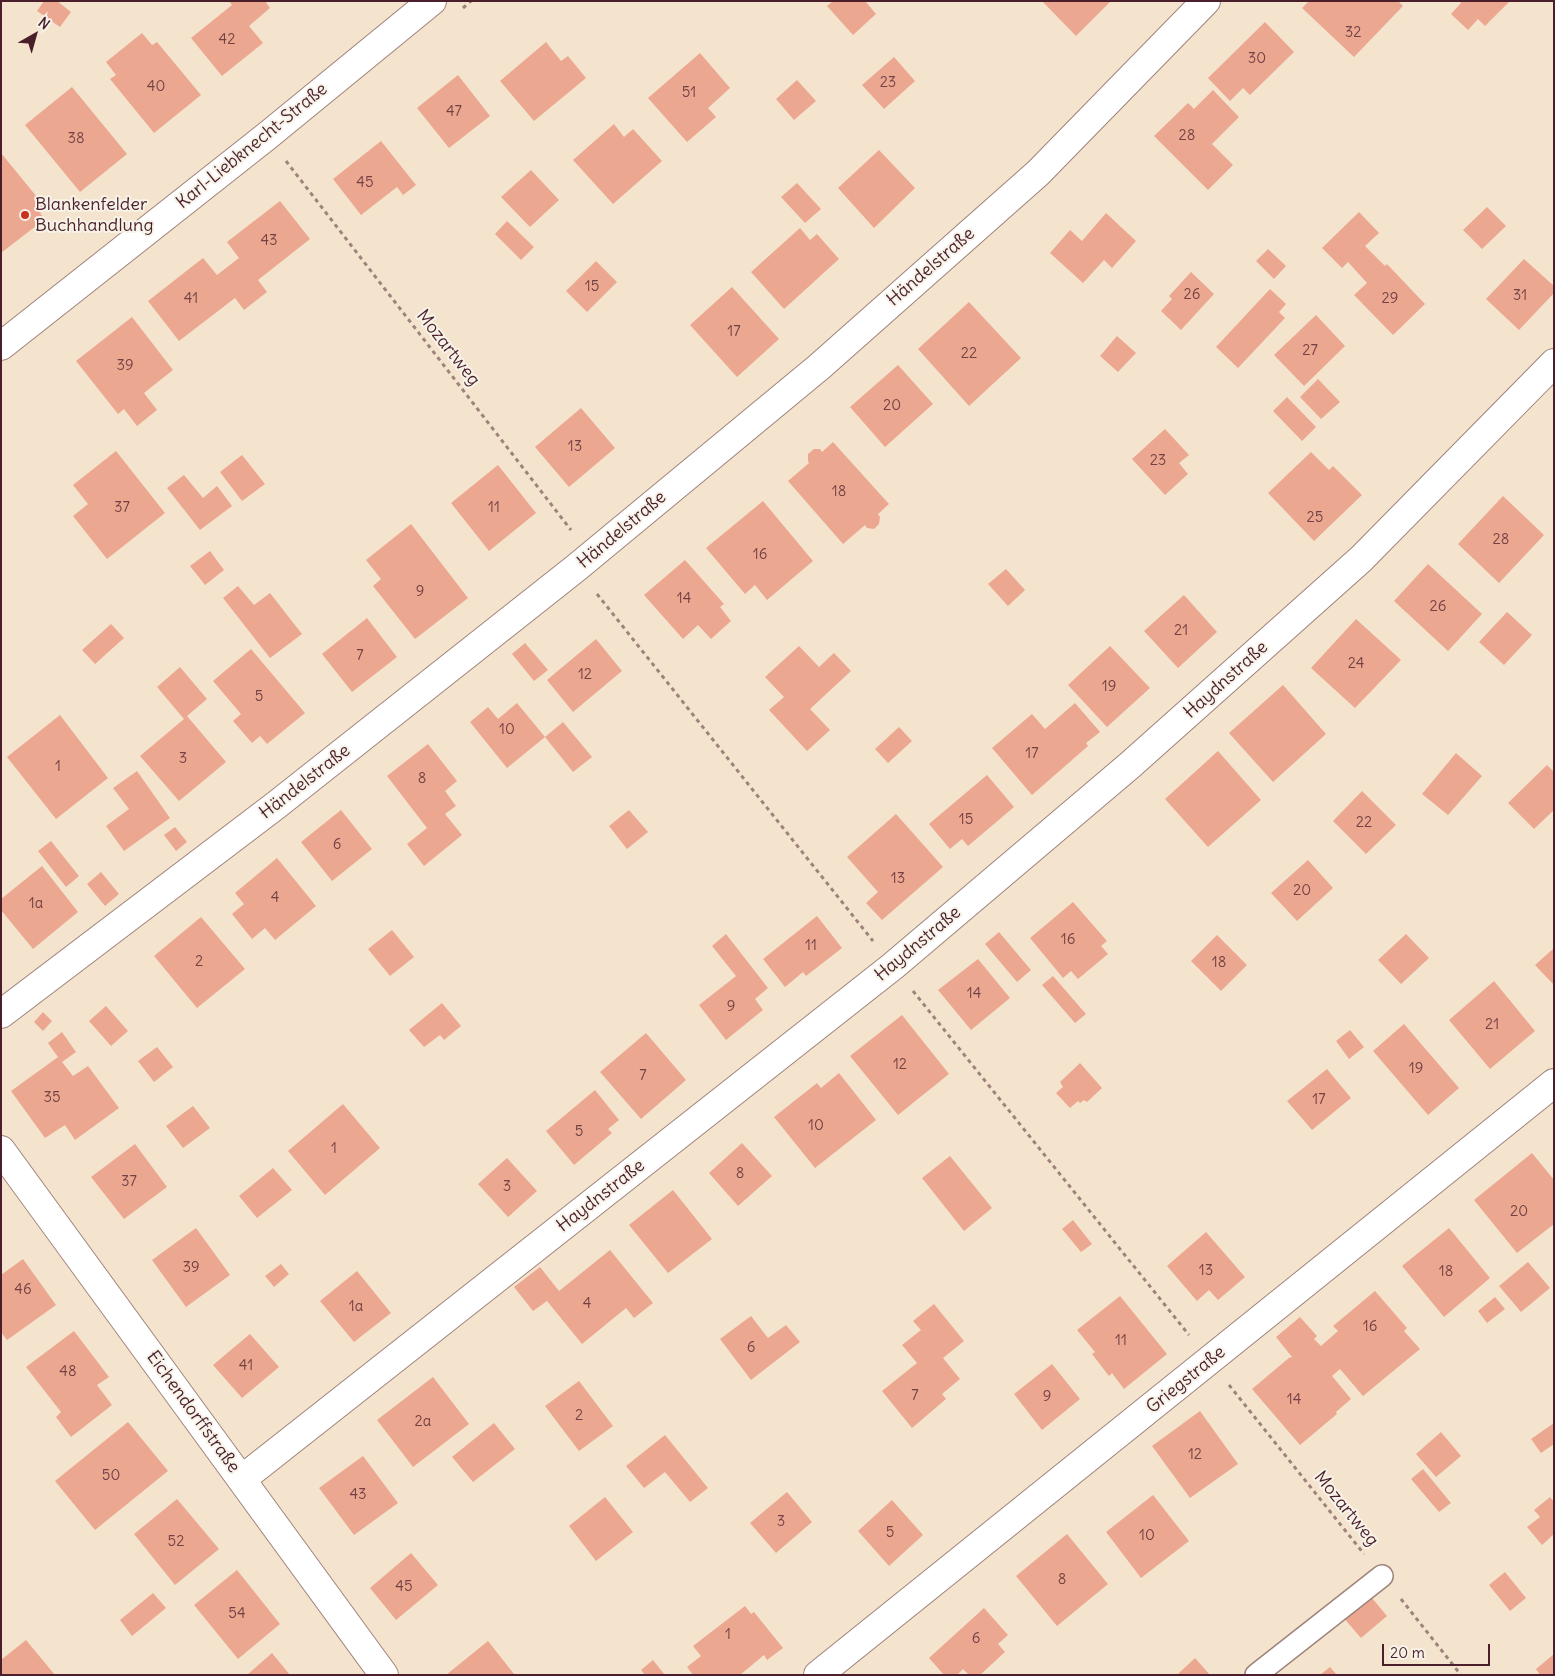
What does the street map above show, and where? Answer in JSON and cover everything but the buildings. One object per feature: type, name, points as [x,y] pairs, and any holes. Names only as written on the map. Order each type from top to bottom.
[{"type":"street","name":"Karl-Liebknecht-Straße","points":[[1,346],[266,136],[432,1]]},
{"type":"street","name":"Händelstraße","points":[[1,1014],[275,806],[591,556],[819,367],[1038,173],[1206,1]]},
{"type":"street","name":"Haydnstraße","points":[[242,1479],[893,966],[1122,772],[1361,559],[1554,363]]},
{"type":"street","name":"Griegstraße","points":[[818,1675],[1210,1361],[1457,1159],[1554,1083]]},
{"type":"street","name":"Eichendorffstraße","points":[[1,1150],[384,1675]]},
{"type":"lane","points":[[1256,1675],[1382,1576]]},
{"type":"path","name":"Mozartweg","points":[[283,157],[591,556]]},
{"type":"path","name":"Mozartweg","points":[[1210,1361],[1462,1675]]},
{"type":"place","name":"Blankenfelder Buchhandlung","points":[[25,215]]}]
